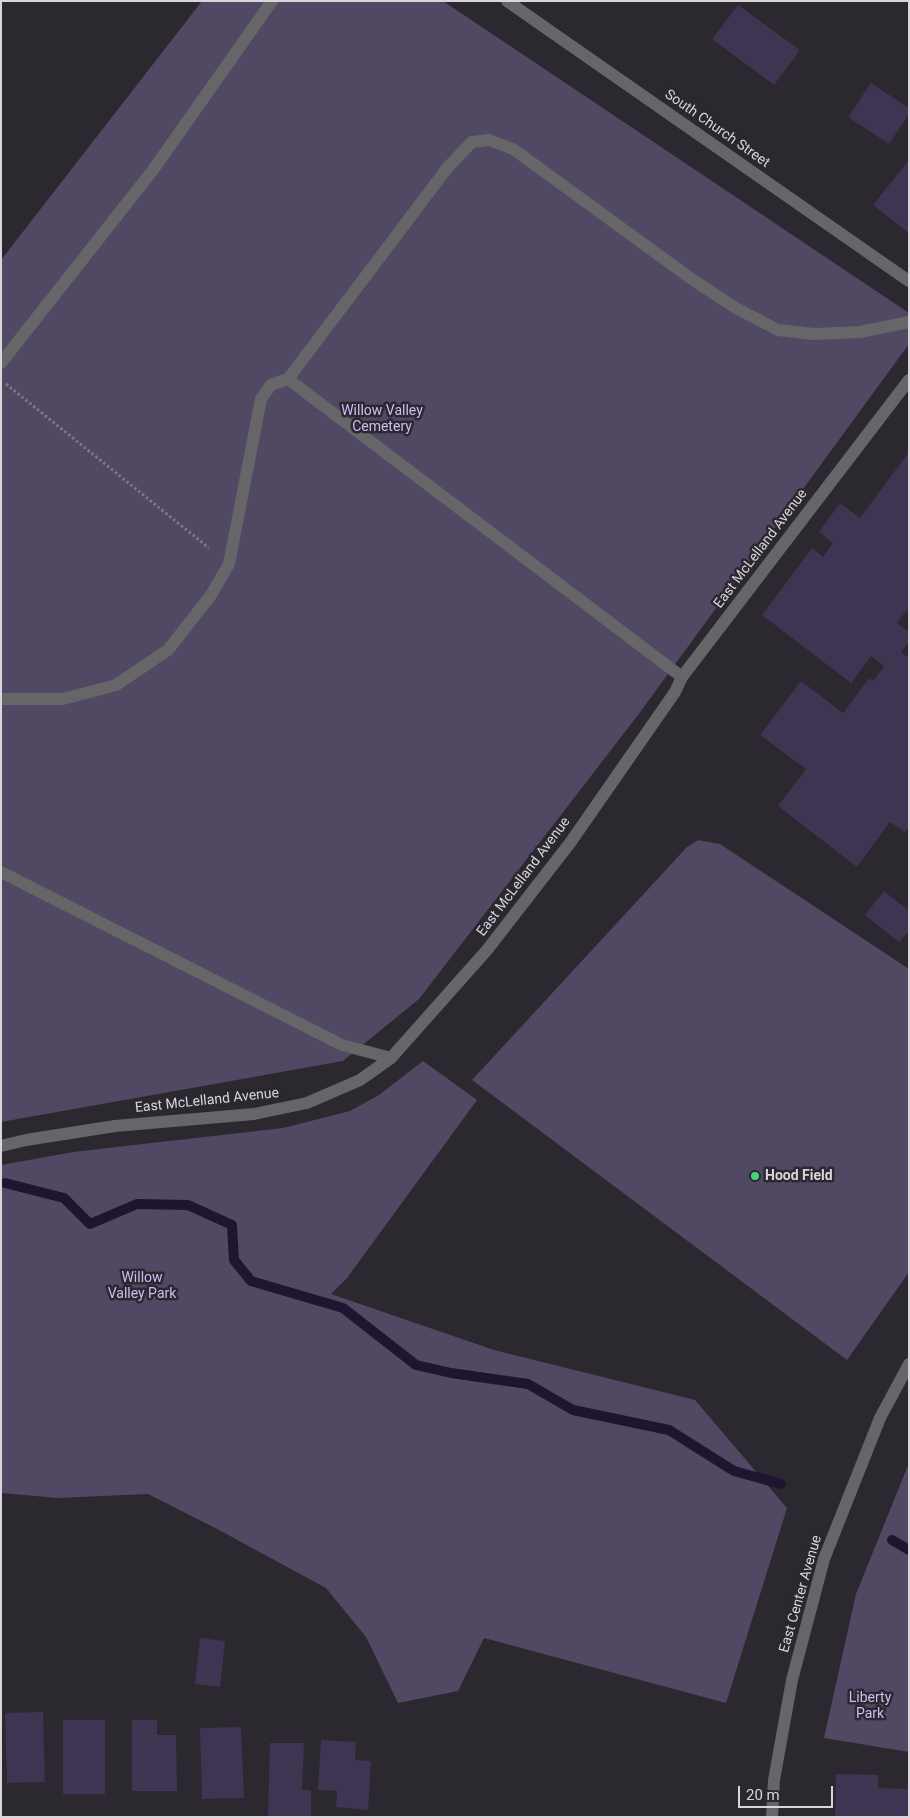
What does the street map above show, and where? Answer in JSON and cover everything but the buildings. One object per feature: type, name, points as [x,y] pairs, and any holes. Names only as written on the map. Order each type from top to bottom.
[{"type":"street","points":[[1,363],[153,170],[272,1]]},
{"type":"street","name":"South Church Street","points":[[507,1],[909,282]]},
{"type":"street","points":[[1,699],[63,699],[116,686],[168,650],[211,595],[228,564],[261,399],[271,385],[288,379],[448,167],[472,142],[490,140],[513,149],[700,285],[736,308],[778,330],[814,334],[860,332],[909,322]]},
{"type":"street","points":[[288,379],[682,677]]},
{"type":"street","name":"East McLelland Avenue","points":[[1,1146],[26,1140],[115,1126],[254,1114],[307,1104],[360,1080],[391,1058],[487,950],[570,843],[675,692],[682,677],[909,380]]},
{"type":"street","points":[[1,872],[342,1045],[391,1058]]},
{"type":"street","name":"East Center Avenue","points":[[772,1817],[774,1780],[792,1680],[824,1559],[880,1418],[909,1364]]},
{"type":"path","points":[[1,380],[228,564]]},
{"type":"green space","name":"Willow Valley Cemetery","points":[[202,1],[443,1],[909,313],[909,344],[638,715],[419,999],[343,1061],[1,1122],[1,260]]},
{"type":"green space","name":"Hood Field","points":[[698,840],[720,844],[909,969],[909,1272],[847,1360],[472,1080],[687,847]]},
{"type":"green space","name":"Willow Valley Park","points":[[423,1061],[477,1100],[347,1278],[331,1294],[494,1350],[695,1400],[787,1508],[726,1703],[484,1638],[458,1691],[398,1703],[366,1637],[326,1588],[219,1530],[148,1494],[58,1498],[1,1493],[1,1165],[73,1152],[283,1128],[350,1111],[379,1095]]},
{"type":"green space","name":"Liberty Park","points":[[909,1463],[909,1752],[824,1738],[856,1594]]},
{"type":"waterway","points":[[5,1183],[64,1198],[90,1224],[137,1204],[188,1205],[232,1225],[234,1260],[251,1281],[343,1308],[416,1365],[451,1373],[528,1384],[573,1410],[669,1430],[734,1471],[781,1484]]},
{"type":"waterway","points":[[892,1540],[909,1550]]},
{"type":"place","name":"Hood Field","points":[[755,1176]]}]
